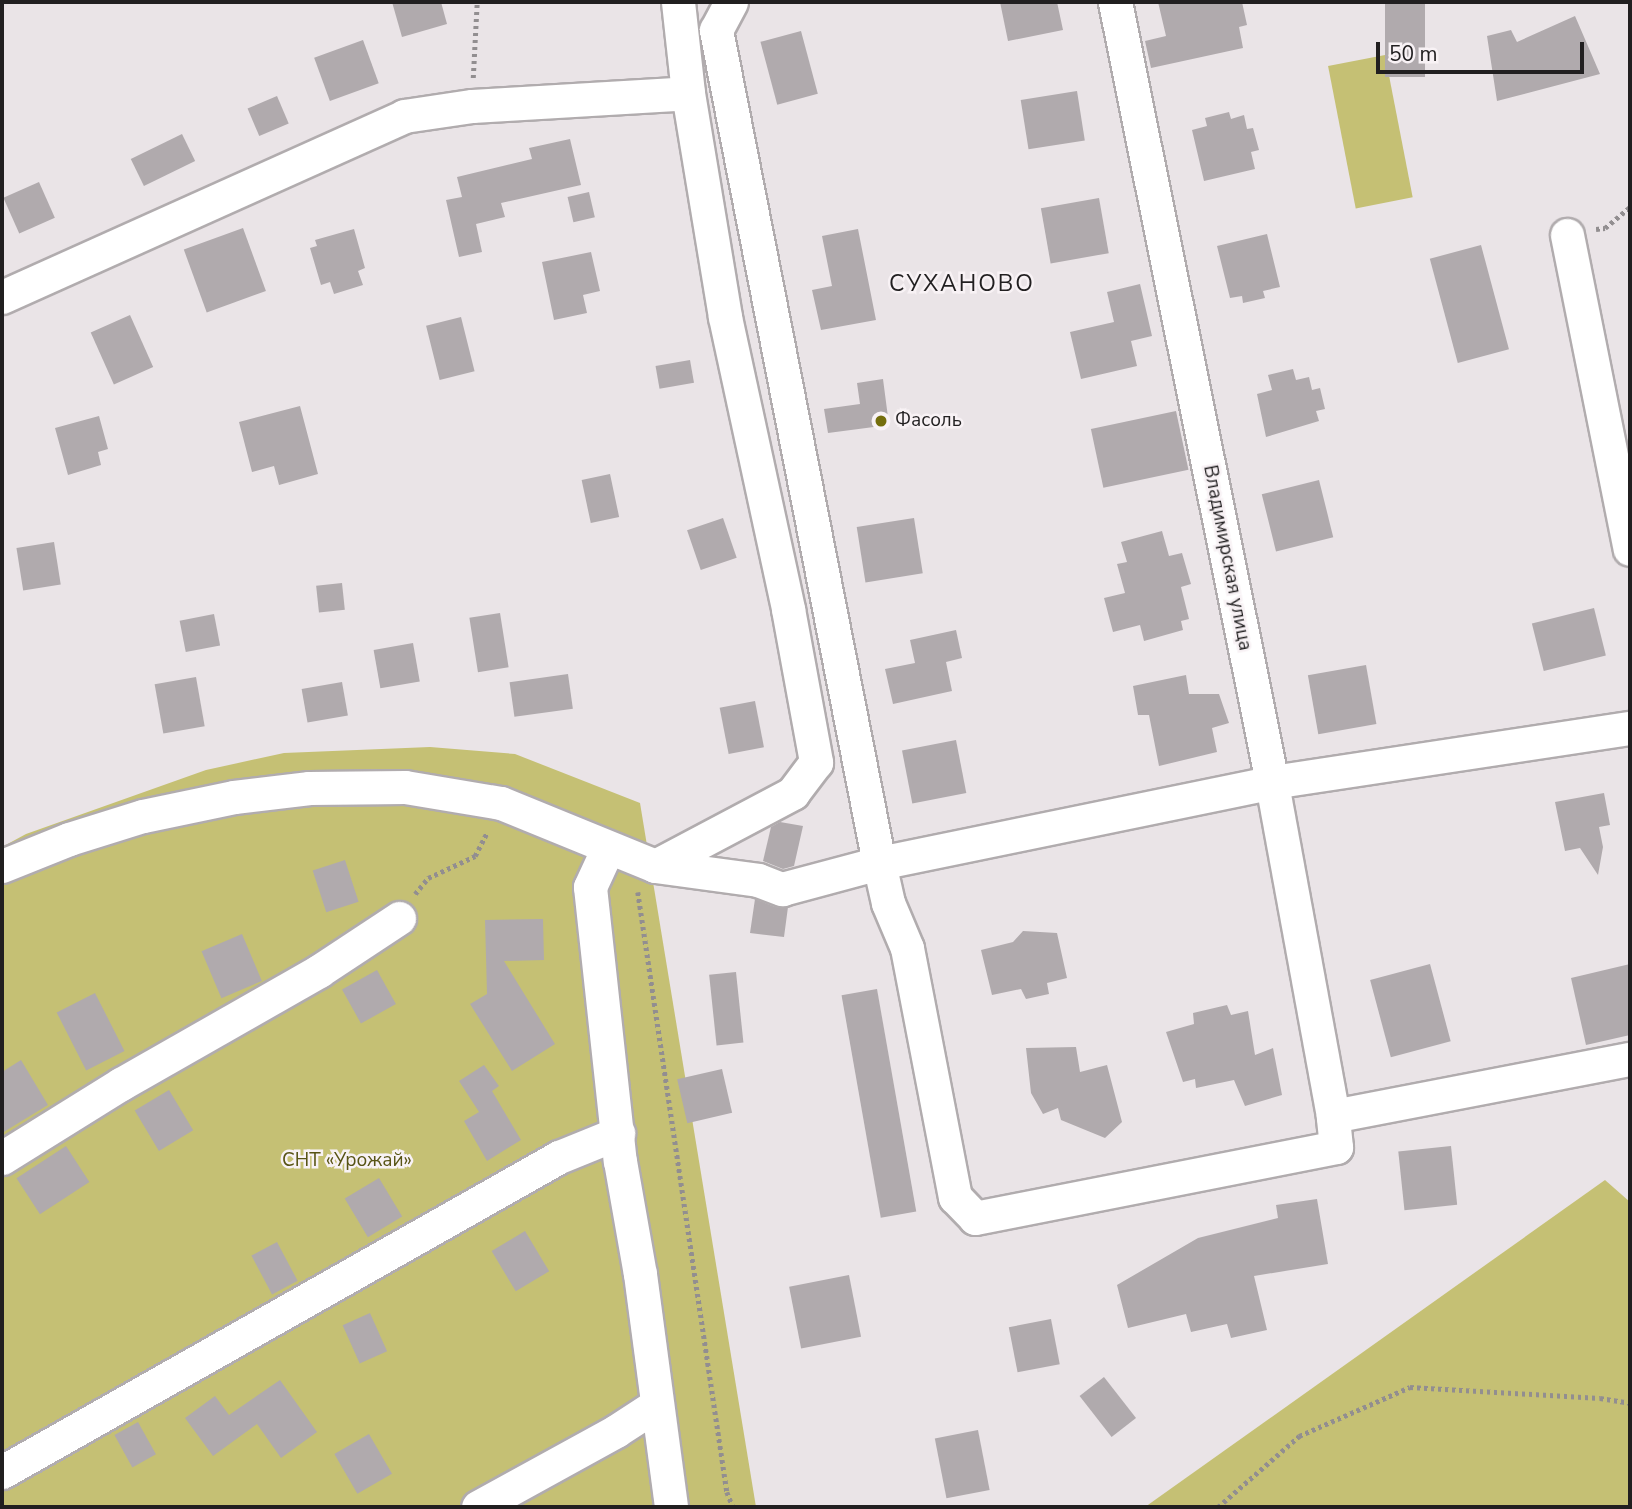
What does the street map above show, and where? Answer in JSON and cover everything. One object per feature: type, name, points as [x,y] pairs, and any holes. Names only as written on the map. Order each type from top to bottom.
[{"type":"street","points":[[671,1507],[640,1274],[620,1161],[590,887],[632,857],[793,793],[816,762],[788,609],[725,317],[688,93],[678,2]]},
{"type":"street","points":[[731,2],[716,30],[879,863]]},
{"type":"street","name":"Владимирская улица","points":[[879,863],[888,903],[907,948],[955,1197],[975,1218],[1336,1147],[1333,1116],[1272,782],[1115,2]]},
{"type":"street","points":[[2,297],[360,133],[404,116],[472,106],[688,93]]},
{"type":"street","points":[[1567,235],[1630,549]]},
{"type":"street","points":[[2,866],[68,839],[143,816],[234,797],[297,789],[405,787],[501,803],[632,857],[758,880],[782,889],[879,863],[1272,782],[1630,729]]},
{"type":"street","points":[[2,1158],[121,1084],[319,971],[399,918]]},
{"type":"street","points":[[1333,1116],[1630,1059]]},
{"type":"street","points":[[2,1472],[559,1157],[618,1133]]},
{"type":"street","points":[[478,1507],[616,1431],[656,1405]]},
{"type":"path","points":[[472,106],[477,2]]},
{"type":"path","points":[[1567,235],[1605,228],[1630,207]]},
{"type":"path","points":[[399,918],[428,878],[475,856],[501,803]]},
{"type":"path","points":[[632,857],[727,1492],[733,1507]]},
{"type":"path","points":[[1218,1507],[1299,1436],[1410,1387],[1600,1398],[1630,1403]]},
{"type":"green space","points":[[1385,55],[1413,197],[1356,208],[1328,66]]},
{"type":"green space","name":"СНТ «Урожай»","points":[[430,747],[515,754],[640,803],[756,1507],[2,1507],[2,847],[26,834],[206,770],[284,753]]},
{"type":"green space","points":[[1605,1180],[1630,1202],[1630,1507],[1145,1507]]},
{"type":"building","points":[[392,2],[441,2],[447,24],[402,37]]},
{"type":"building","points":[[1000,2],[1057,2],[1063,30],[1008,41]]},
{"type":"building","points":[[1158,2],[1242,2],[1247,25],[1239,27],[1243,48],[1151,68],[1145,41],[1166,36]]},
{"type":"building","points":[[1385,2],[1425,2],[1425,77],[1385,77]]},
{"type":"building","points":[[1575,16],[1600,74],[1497,101],[1487,36],[1511,30],[1517,42]]},
{"type":"building","points":[[801,31],[818,94],[777,105],[760,42]]},
{"type":"building","points":[[363,40],[379,83],[330,101],[314,58]]},
{"type":"building","points":[[1077,91],[1085,140],[1029,149],[1021,100]]},
{"type":"building","points":[[277,96],[289,124],[259,136],[248,109]]},
{"type":"building","points":[[1229,112],[1231,119],[1244,115],[1247,129],[1253,128],[1259,150],[1251,152],[1255,169],[1204,181],[1192,130],[1207,126],[1205,118]]},
{"type":"building","points":[[182,134],[195,161],[144,186],[131,159]]},
{"type":"building","points":[[570,139],[581,185],[501,203],[505,217],[476,224],[482,252],[459,257],[446,200],[462,197],[457,177],[532,159],[529,148]]},
{"type":"building","points":[[39,182],[55,218],[19,233],[3,198]]},
{"type":"building","points":[[589,192],[595,217],[573,222],[568,197]]},
{"type":"building","points":[[1099,198],[1109,253],[1051,263],[1041,208]]},
{"type":"building","points":[[243,228],[266,291],[207,313],[184,250]]},
{"type":"building","points":[[354,229],[365,268],[358,271],[363,285],[334,294],[330,282],[321,285],[310,248],[317,246],[315,240]]},
{"type":"building","points":[[858,229],[876,320],[821,330],[812,290],[832,286],[822,236]]},
{"type":"building","points":[[1267,234],[1280,287],[1263,291],[1265,298],[1243,303],[1242,296],[1230,298],[1217,246]]},
{"type":"building","points":[[1481,245],[1509,349],[1458,363],[1430,259]]},
{"type":"building","points":[[591,252],[600,291],[583,295],[587,313],[554,320],[542,262]]},
{"type":"building","points":[[1140,284],[1152,336],[1131,341],[1137,366],[1081,379],[1070,332],[1114,322],[1107,292]]},
{"type":"building","points":[[130,315],[153,367],[114,385],[91,332]]},
{"type":"building","points":[[461,317],[475,371],[440,380],[426,326]]},
{"type":"building","points":[[690,360],[694,383],[660,389],[656,366]]},
{"type":"building","points":[[1293,369],[1296,380],[1309,377],[1312,390],[1320,388],[1325,409],[1316,411],[1319,421],[1266,437],[1257,394],[1272,390],[1268,375]]},
{"type":"building","points":[[883,379],[889,425],[828,433],[824,409],[860,404],[857,383]]},
{"type":"building","points":[[300,406],[318,474],[279,485],[274,466],[252,472],[239,422]]},
{"type":"building","points":[[1176,411],[1188,470],[1103,488],[1091,429]]},
{"type":"building","points":[[99,416],[108,449],[98,452],[101,465],[68,475],[55,428]]},
{"type":"building","points":[[610,474],[619,517],[591,523],[582,480]]},
{"type":"building","points":[[1319,480],[1333,537],[1276,552],[1262,494]]},
{"type":"building","points":[[723,518],[737,558],[701,570],[687,530]]},
{"type":"building","points":[[914,518],[923,573],[865,582],[857,527]]},
{"type":"building","points":[[1162,531],[1169,556],[1182,553],[1191,584],[1181,587],[1189,619],[1181,621],[1183,630],[1144,641],[1140,625],[1113,632],[1104,598],[1125,593],[1117,564],[1127,562],[1121,542]]},
{"type":"building","points":[[54,542],[61,584],[23,590],[16,548]]},
{"type":"building","points":[[342,583],[345,610],[319,613],[316,586]]},
{"type":"building","points":[[1594,608],[1606,656],[1544,671],[1532,623]]},
{"type":"building","points":[[500,613],[509,667],[478,672],[469,618]]},
{"type":"building","points":[[214,614],[220,645],[186,652],[180,621]]},
{"type":"building","points":[[956,630],[962,658],[946,662],[952,691],[893,704],[885,669],[915,663],[910,640]]},
{"type":"building","points":[[413,643],[420,681],[380,688],[374,650]]},
{"type":"building","points":[[1366,665],[1376,724],[1318,734],[1308,675]]},
{"type":"building","points":[[568,674],[573,709],[514,717],[510,682]]},
{"type":"building","points":[[1186,675],[1189,694],[1219,694],[1229,723],[1212,728],[1217,752],[1159,766],[1149,715],[1138,715],[1133,686]]},
{"type":"building","points":[[196,677],[205,726],[163,734],[155,684]]},
{"type":"building","points":[[342,682],[348,715],[308,723],[302,689]]},
{"type":"building","points":[[755,701],[764,747],[729,754],[720,708]]},
{"type":"building","points":[[956,740],[966,793],[912,804],[902,750]]},
{"type":"building","points":[[1604,793],[1610,825],[1599,827],[1603,847],[1598,875],[1580,848],[1565,851],[1555,802]]},
{"type":"building","points":[[780,822],[803,826],[794,866],[783,869],[763,861],[771,827]]},
{"type":"building","points":[[345,860],[359,902],[326,912],[313,871]]},
{"type":"building","points":[[755,899],[775,907],[788,907],[784,937],[750,933]]},
{"type":"building","points":[[543,919],[544,960],[504,961],[555,1044],[512,1071],[470,1004],[487,994],[485,920]]},
{"type":"building","points":[[1023,931],[1057,933],[1067,978],[1047,983],[1049,994],[1026,999],[1021,989],[992,995],[981,950],[1013,942]]},
{"type":"building","points":[[242,934],[262,981],[221,998],[201,951]]},
{"type":"building","points":[[1430,964],[1451,1041],[1391,1057],[1370,980]]},
{"type":"building","points":[[1630,964],[1630,1035],[1586,1045],[1571,978]]},
{"type":"building","points":[[377,970],[396,1004],[361,1024],[342,989]]},
{"type":"building","points":[[736,972],[743,1043],[717,1045],[709,975]]},
{"type":"building","points":[[877,989],[916,1212],[881,1218],[842,995]]},
{"type":"building","points":[[95,993],[125,1051],[86,1070],[57,1013]]},
{"type":"building","points":[[1227,1005],[1231,1015],[1248,1011],[1255,1055],[1273,1048],[1282,1095],[1245,1106],[1234,1080],[1196,1088],[1195,1079],[1183,1082],[1166,1032],[1194,1024],[1193,1013]]},
{"type":"building","points":[[1076,1047],[1080,1072],[1107,1065],[1122,1122],[1105,1138],[1061,1120],[1058,1108],[1043,1114],[1031,1093],[1026,1048]]},
{"type":"building","points":[[21,1060],[48,1105],[2,1133],[2,1072]]},
{"type":"building","points":[[484,1065],[499,1086],[492,1091],[521,1140],[487,1161],[464,1121],[479,1112],[459,1081]]},
{"type":"building","points":[[722,1069],[732,1113],[687,1123],[677,1079]]},
{"type":"building","points":[[169,1090],[193,1130],[159,1151],[135,1111]]},
{"type":"building","points":[[66,1146],[89,1182],[40,1214],[17,1178]]},
{"type":"building","points":[[1451,1146],[1457,1205],[1404,1210],[1398,1152]]},
{"type":"building","points":[[379,1178],[402,1217],[368,1237],[345,1199]]},
{"type":"building","points":[[1317,1199],[1328,1264],[1254,1276],[1267,1330],[1231,1338],[1227,1324],[1191,1332],[1186,1314],[1128,1328],[1117,1285],[1198,1238],[1278,1218],[1276,1205]]},
{"type":"building","points":[[525,1231],[549,1271],[516,1291],[492,1251]]},
{"type":"building","points":[[277,1242],[298,1281],[272,1294],[251,1256]]},
{"type":"building","points":[[849,1275],[861,1337],[801,1348],[789,1287]]},
{"type":"building","points":[[370,1313],[387,1351],[360,1364],[343,1325]]},
{"type":"building","points":[[1051,1319],[1060,1364],[1018,1372],[1009,1327]]},
{"type":"building","points":[[1104,1377],[1136,1418],[1112,1437],[1080,1396]]},
{"type":"building","points":[[280,1380],[317,1432],[281,1458],[257,1424],[213,1456],[185,1418],[215,1396],[229,1415]]},
{"type":"building","points":[[138,1422],[156,1454],[132,1467],[114,1435]]},
{"type":"building","points":[[978,1430],[990,1490],[946,1498],[935,1438]]},
{"type":"building","points":[[369,1434],[392,1474],[357,1494],[334,1454]]},
{"type":"place","name":"Фасоль","points":[[881,421]]},
{"type":"district","name":"СУХАНОВО","points":[[962,284]]}]
